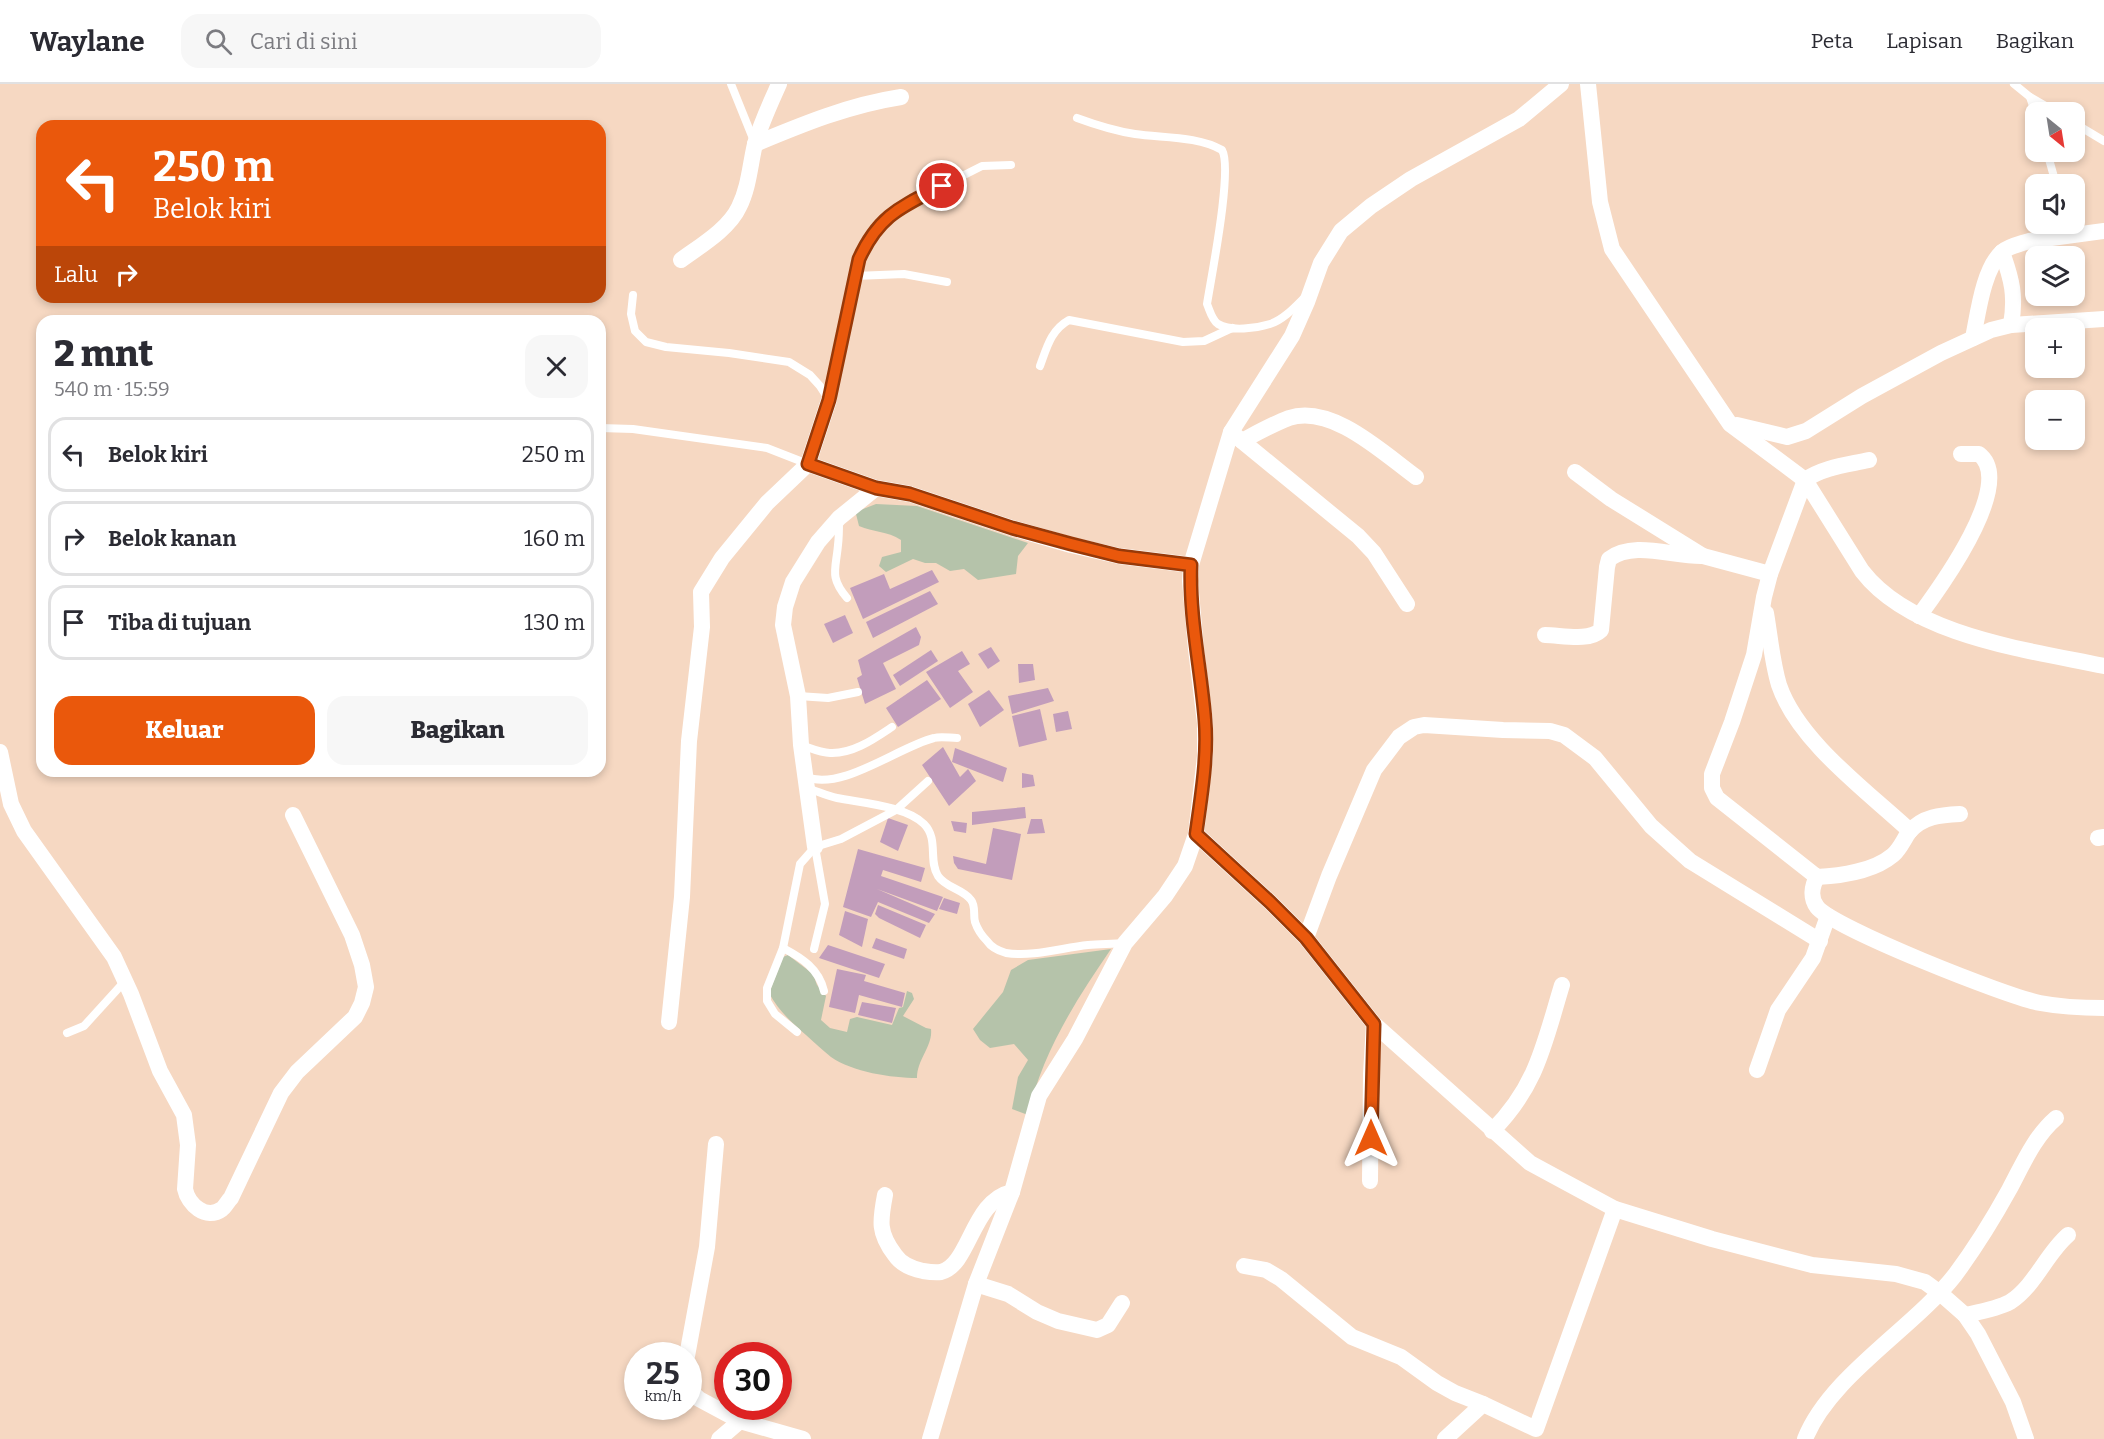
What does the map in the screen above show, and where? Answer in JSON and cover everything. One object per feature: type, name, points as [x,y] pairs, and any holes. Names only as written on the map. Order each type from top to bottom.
[{"type":"street","points":[[681,260],[717,234],[739,209],[748,180],[755,144],[779,84]]},
{"type":"street","points":[[930,1439],[976,1284],[1012,1192],[1039,1096],[1076,1039],[1125,943],[1165,896],[1185,866],[1196,834],[1205,756],[1205,723],[1196,649],[1190,580],[1191,565],[1237,436],[1292,336],[1321,263],[1341,231],[1371,206],[1411,179],[1519,119],[1561,84]]},
{"type":"street","points":[[1588,84],[1600,201],[1612,249],[1730,424],[1805,480],[1872,584],[1887,598],[1919,616],[1981,640],[2052,657],[2104,666]]},
{"type":"street","points":[[755,144],[823,116],[855,106],[901,97]]},
{"type":"street","points":[[2085,231],[2104,231]]},
{"type":"street","points":[[1972,338],[1983,290],[2002,252],[2017,244],[2048,234]]},
{"type":"street","points":[[2002,252],[2014,292],[2011,325]]},
{"type":"street","points":[[1730,424],[1787,437],[1806,431],[1862,396],[1991,330],[2011,325],[2104,319]]},
{"type":"street","points":[[669,1022],[682,897],[689,741],[702,627],[701,592],[723,558],[767,503],[808,464],[829,400]]},
{"type":"street","points":[[1237,436],[1290,418],[1311,417],[1330,420],[1347,427],[1416,477]]},
{"type":"street","points":[[1237,436],[1358,536],[1374,553],[1407,604]]},
{"type":"street","points":[[1919,616],[1945,581],[1970,540],[1984,507],[1989,476],[1987,463],[1979,454],[1961,453]]},
{"type":"street","points":[[1869,460],[1829,469],[1805,480],[1770,574],[1754,656],[1712,774],[1712,788],[1717,798],[1817,877],[1855,872],[1882,862],[1893,855],[1910,831],[1929,818],[1960,814]]},
{"type":"street","points":[[808,464],[876,488],[910,494],[1012,528],[1119,556],[1191,565]]},
{"type":"street","points":[[1575,472],[1611,499],[1703,556]]},
{"type":"street","points":[[815,847],[801,745],[798,696],[783,626],[785,607],[793,582],[818,542],[839,518],[876,488]]},
{"type":"street","points":[[1545,635],[1590,636],[1600,630],[1607,567],[1609,559],[1618,552],[1636,549],[1703,556],[1770,574]]},
{"type":"street","points":[[1764,597],[1779,684],[1796,719],[1814,742],[1910,831]]},
{"type":"street","points":[[1306,938],[1329,876],[1374,771],[1399,737],[1414,727],[1424,725],[1550,731],[1564,735],[1595,758],[1651,826],[1675,849],[1690,861],[1820,941]]},
{"type":"street","points":[[0,752],[12,804],[24,831],[114,957],[125,981],[160,1071],[184,1115],[188,1132],[187,1197],[205,1212],[223,1209],[231,1198],[281,1093],[297,1072],[355,1017],[362,1004],[366,987],[352,934],[293,815]]},
{"type":"street","points":[[0,818],[12,804]]},
{"type":"street","points":[[1196,834],[1306,938],[1374,1024],[1530,1163],[1615,1209],[1778,1258],[1812,1265],[1896,1274],[1925,1282],[1965,1315],[1993,1361],[2013,1402],[2026,1439]]},
{"type":"street","points":[[1817,877],[1812,891],[1816,906],[1828,916],[1908,954],[2016,997],[2058,1006],[2104,1008]]},
{"type":"street","points":[[1757,1070],[1778,1010],[1813,958],[1828,916]]},
{"type":"street","points":[[1492,1131],[1519,1100],[1536,1068],[1562,985]]},
{"type":"street","points":[[1370,1182],[1374,1024]]},
{"type":"street","points":[[1805,1439],[1808,1430],[1835,1393],[1940,1293],[1974,1247],[2037,1139],[2056,1118]]},
{"type":"street","points":[[690,1342],[707,1247],[716,1144]]},
{"type":"street","points":[[885,1195],[880,1222],[889,1248],[899,1261],[917,1270],[942,1272],[954,1263],[991,1203],[1003,1194],[1012,1192]]},
{"type":"street","points":[[1244,1266],[1266,1270],[1281,1279],[1352,1337],[1401,1357],[1455,1394],[1483,1404],[1534,1434],[1615,1209]]},
{"type":"street","points":[[1965,1315],[2009,1302],[2032,1280],[2056,1245],[2068,1235]]},
{"type":"street","points":[[976,1284],[1008,1294],[1037,1312],[1058,1321],[1097,1330],[1108,1324],[1122,1303]]},
{"type":"street","points":[[702,1401],[740,1421],[803,1439]]},
{"type":"street","points":[[1445,1439],[1483,1404]]},
{"type":"street","points":[[918,1439],[936,1416]]},
{"type":"street","points":[[719,1439],[740,1421]]},
{"type":"lane","points":[[731,84],[755,144]]},
{"type":"lane","points":[[2014,84],[2039,102]]},
{"type":"lane","points":[[2030,97],[2032,102]]},
{"type":"lane","points":[[1077,118],[1108,129],[1192,141],[1222,150],[1225,162],[1223,194],[1207,304],[1212,317],[1219,325],[1232,328],[1272,324],[1292,310],[1311,291]]},
{"type":"lane","points":[[2085,130],[2104,141]]},
{"type":"lane","points":[[829,400],[859,259],[868,238],[885,219],[899,208],[982,166],[1011,165]]},
{"type":"lane","points":[[855,276],[904,274],[947,282]]},
{"type":"lane","points":[[633,295],[631,314],[635,332],[646,342],[666,347],[789,362],[810,375],[829,400]]},
{"type":"lane","points":[[1040,366],[1051,336],[1060,325],[1069,320],[1183,342],[1204,341],[1232,328]]},
{"type":"lane","points":[[606,428],[633,429],[756,446],[808,464]]},
{"type":"lane","points":[[839,518],[838,546],[834,566],[839,589],[847,598]]},
{"type":"lane","points":[[798,696],[828,698],[858,692]]},
{"type":"lane","points":[[801,745],[829,754],[850,750],[864,745],[892,727]]},
{"type":"lane","points":[[807,782],[828,780],[851,773],[935,737],[957,738]]},
{"type":"lane","points":[[796,1032],[775,1014],[767,1001],[767,988],[783,948],[800,864],[815,847],[841,839],[896,810],[928,781]]},
{"type":"lane","points":[[807,782],[834,797],[896,810],[917,819],[927,828],[933,843],[934,866],[938,874],[944,883],[970,898],[973,903],[974,921],[983,937],[995,948],[1005,953],[1042,952],[1087,945],[1125,943]]},
{"type":"lane","points":[[814,949],[825,904],[815,847]]},
{"type":"lane","points":[[783,948],[801,957],[816,971],[824,991]]},
{"type":"lane","points":[[67,1033],[84,1026],[125,981]]},
{"type":"green space","points":[[876,504],[917,506],[1028,543],[1018,556],[1016,574],[978,580],[964,569],[950,571],[936,563],[925,563],[913,559],[886,572],[879,566],[882,557],[901,552],[901,540],[859,526],[856,514]]},
{"type":"green space","points":[[1111,949],[1073,1008],[1051,1049],[1034,1092],[1028,1115],[1012,1109],[1018,1077],[1028,1060],[1014,1044],[990,1048],[980,1040],[973,1029],[1003,992],[1011,970],[1028,960]]},
{"type":"green space","points":[[788,955],[813,974],[817,985],[826,996],[821,1020],[830,1028],[847,1032],[850,1019],[857,1017],[892,1025],[899,1008],[903,1007],[907,991],[912,993],[914,999],[903,1016],[931,1029],[930,1041],[919,1065],[917,1078],[896,1077],[850,1067],[831,1057],[796,1026],[781,1011],[769,993],[783,957]]},
{"type":"building","points":[[932,570],[939,582],[863,619],[850,588],[884,574],[890,589]]},
{"type":"building","points":[[930,591],[938,604],[873,638],[866,622]]},
{"type":"building","points":[[845,615],[853,633],[833,643],[824,624]]},
{"type":"building","points":[[916,627],[921,637],[919,645],[883,663],[896,689],[865,704],[857,678],[862,675],[858,660]]},
{"type":"building","points":[[991,647],[1000,661],[988,669],[978,654]]},
{"type":"building","points":[[931,650],[938,661],[900,686],[893,675]]},
{"type":"building","points":[[962,651],[970,664],[958,671],[973,692],[950,708],[926,672]]},
{"type":"building","points":[[1018,664],[1033,664],[1035,680],[1019,683]]},
{"type":"building","points":[[927,680],[941,699],[898,727],[886,708]]},
{"type":"building","points":[[1048,688],[1054,701],[1012,714],[1008,696]]},
{"type":"building","points":[[989,690],[1004,710],[980,727],[968,704]]},
{"type":"building","points":[[1040,709],[1047,740],[1019,747],[1012,716]]},
{"type":"building","points":[[1068,711],[1072,729],[1056,732],[1053,714]]},
{"type":"building","points":[[943,747],[960,777],[968,769],[976,781],[949,806],[922,765]]},
{"type":"building","points":[[955,748],[1007,768],[1003,782],[952,762]]},
{"type":"building","points":[[1022,773],[1033,775],[1035,786],[1022,788]]},
{"type":"building","points":[[1025,807],[1026,818],[972,825],[972,812]]},
{"type":"building","points":[[888,818],[908,825],[898,851],[880,842]]},
{"type":"building","points":[[1031,819],[1042,819],[1045,833],[1027,834]]},
{"type":"building","points":[[951,821],[967,823],[966,833],[954,831]]},
{"type":"building","points":[[993,828],[1021,834],[1012,880],[958,869],[954,863],[953,856],[986,864]]},
{"type":"building","points":[[858,849],[925,868],[921,882],[883,870],[881,876],[943,897],[937,911],[877,889],[935,914],[929,923],[878,902],[871,917],[843,907]]},
{"type":"building","points":[[944,898],[960,903],[957,914],[939,909]]},
{"type":"building","points":[[878,905],[926,925],[920,938],[879,918],[875,914]]},
{"type":"building","points":[[845,911],[868,919],[862,947],[839,935]]},
{"type":"building","points":[[876,938],[907,949],[904,959],[872,948]]},
{"type":"building","points":[[828,945],[885,964],[879,978],[819,958]]},
{"type":"building","points":[[837,969],[866,975],[864,981],[905,993],[902,1007],[859,995],[855,1013],[829,1007]]},
{"type":"building","points":[[862,1002],[896,1008],[892,1023],[858,1015]]},
{"type":"route","points":[[942,186],[899,208],[885,219],[868,238],[859,259],[829,400],[808,464],[876,488],[910,494],[1012,528],[1071,544],[1119,556],[1191,565],[1190,580],[1196,649],[1205,723],[1205,756],[1196,834],[1306,938],[1374,1024],[1371,1138]]}]
